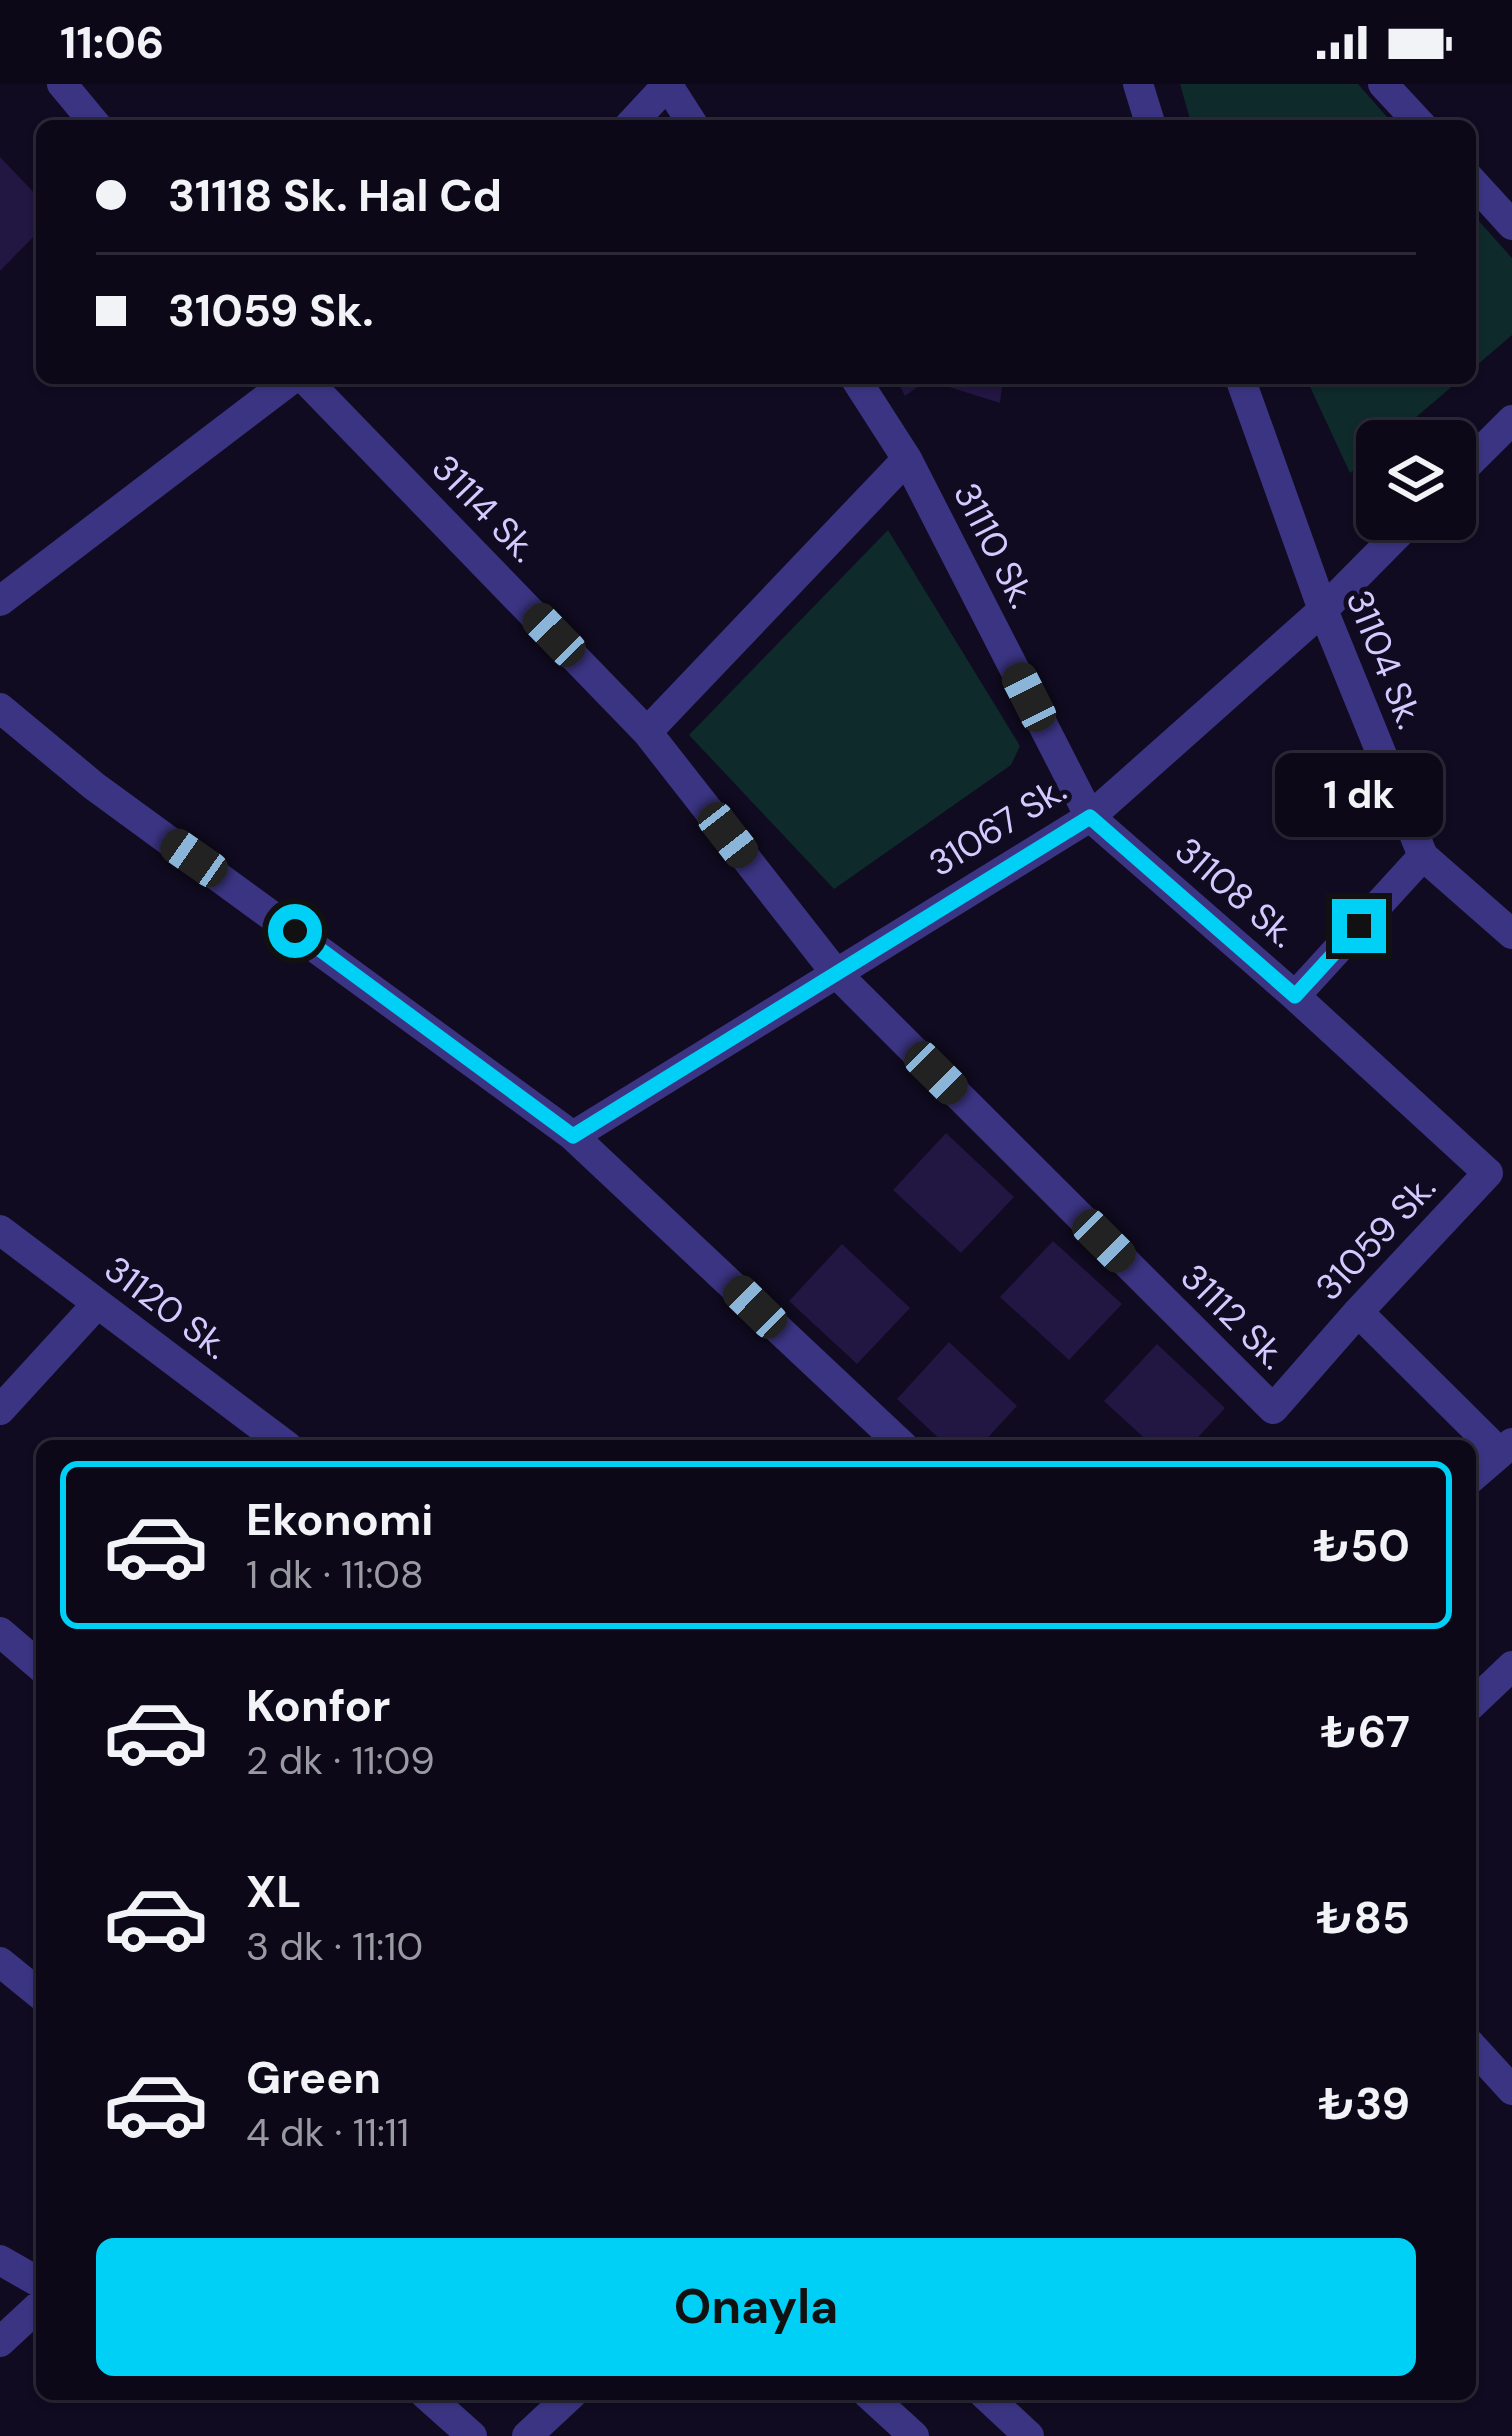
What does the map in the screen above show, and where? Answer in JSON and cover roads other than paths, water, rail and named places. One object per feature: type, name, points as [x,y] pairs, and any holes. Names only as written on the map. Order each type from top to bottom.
[{"type":"street","points":[[62,84],[92,120]]},
{"type":"street","points":[[635,120],[668,84],[690,120]]},
{"type":"street","points":[[1138,84],[1148,120]]},
{"type":"street","points":[[1383,84],[1416,120]]},
{"type":"street","points":[[1476,186],[1512,225]]},
{"type":"street","points":[[0,601],[285,384]]},
{"type":"street","name":"31114 Sk.","points":[[310,384],[647,732],[835,972]]},
{"type":"street","name":"31110 Sk.","points":[[859,384],[907,459],[1090,817]]},
{"type":"street","name":"31104 Sk.","points":[[1242,384],[1323,610],[1423,856],[1512,934]]},
{"type":"street","points":[[1476,456],[1512,420]]},
{"type":"street","points":[[647,732],[907,459]]},
{"type":"street","name":"31067 Sk.","points":[[573,1136],[1090,817],[1323,610],[1392,540]]},
{"type":"street","points":[[0,708],[94,786],[573,1136],[897,1440]]},
{"type":"street","name":"31108 Sk.","points":[[1090,817],[1488,1173]]},
{"type":"street","points":[[1295,996],[1423,856]]},
{"type":"street","name":"31112 Sk.","points":[[835,972],[1273,1409]]},
{"type":"street","name":"31059 Sk.","points":[[1273,1409],[1488,1173]]},
{"type":"street","name":"31120 Sk.","points":[[0,1230],[279,1440]]},
{"type":"street","points":[[0,1410],[97,1304]]},
{"type":"street","points":[[1358,1312],[1506,1448],[1476,1474]]},
{"type":"street","points":[[0,1632],[36,1663]]},
{"type":"street","points":[[1476,1700],[1512,1666]]},
{"type":"street","points":[[0,1963],[36,1991]]},
{"type":"street","points":[[0,2260],[36,2281]]},
{"type":"street","points":[[0,2342],[36,2309]]},
{"type":"street","points":[[431,2400],[472,2436]]},
{"type":"street","points":[[527,2436],[566,2400]]},
{"type":"street","points":[[875,2400],[914,2436]]},
{"type":"street","points":[[991,2400],[1029,2436]]}]
